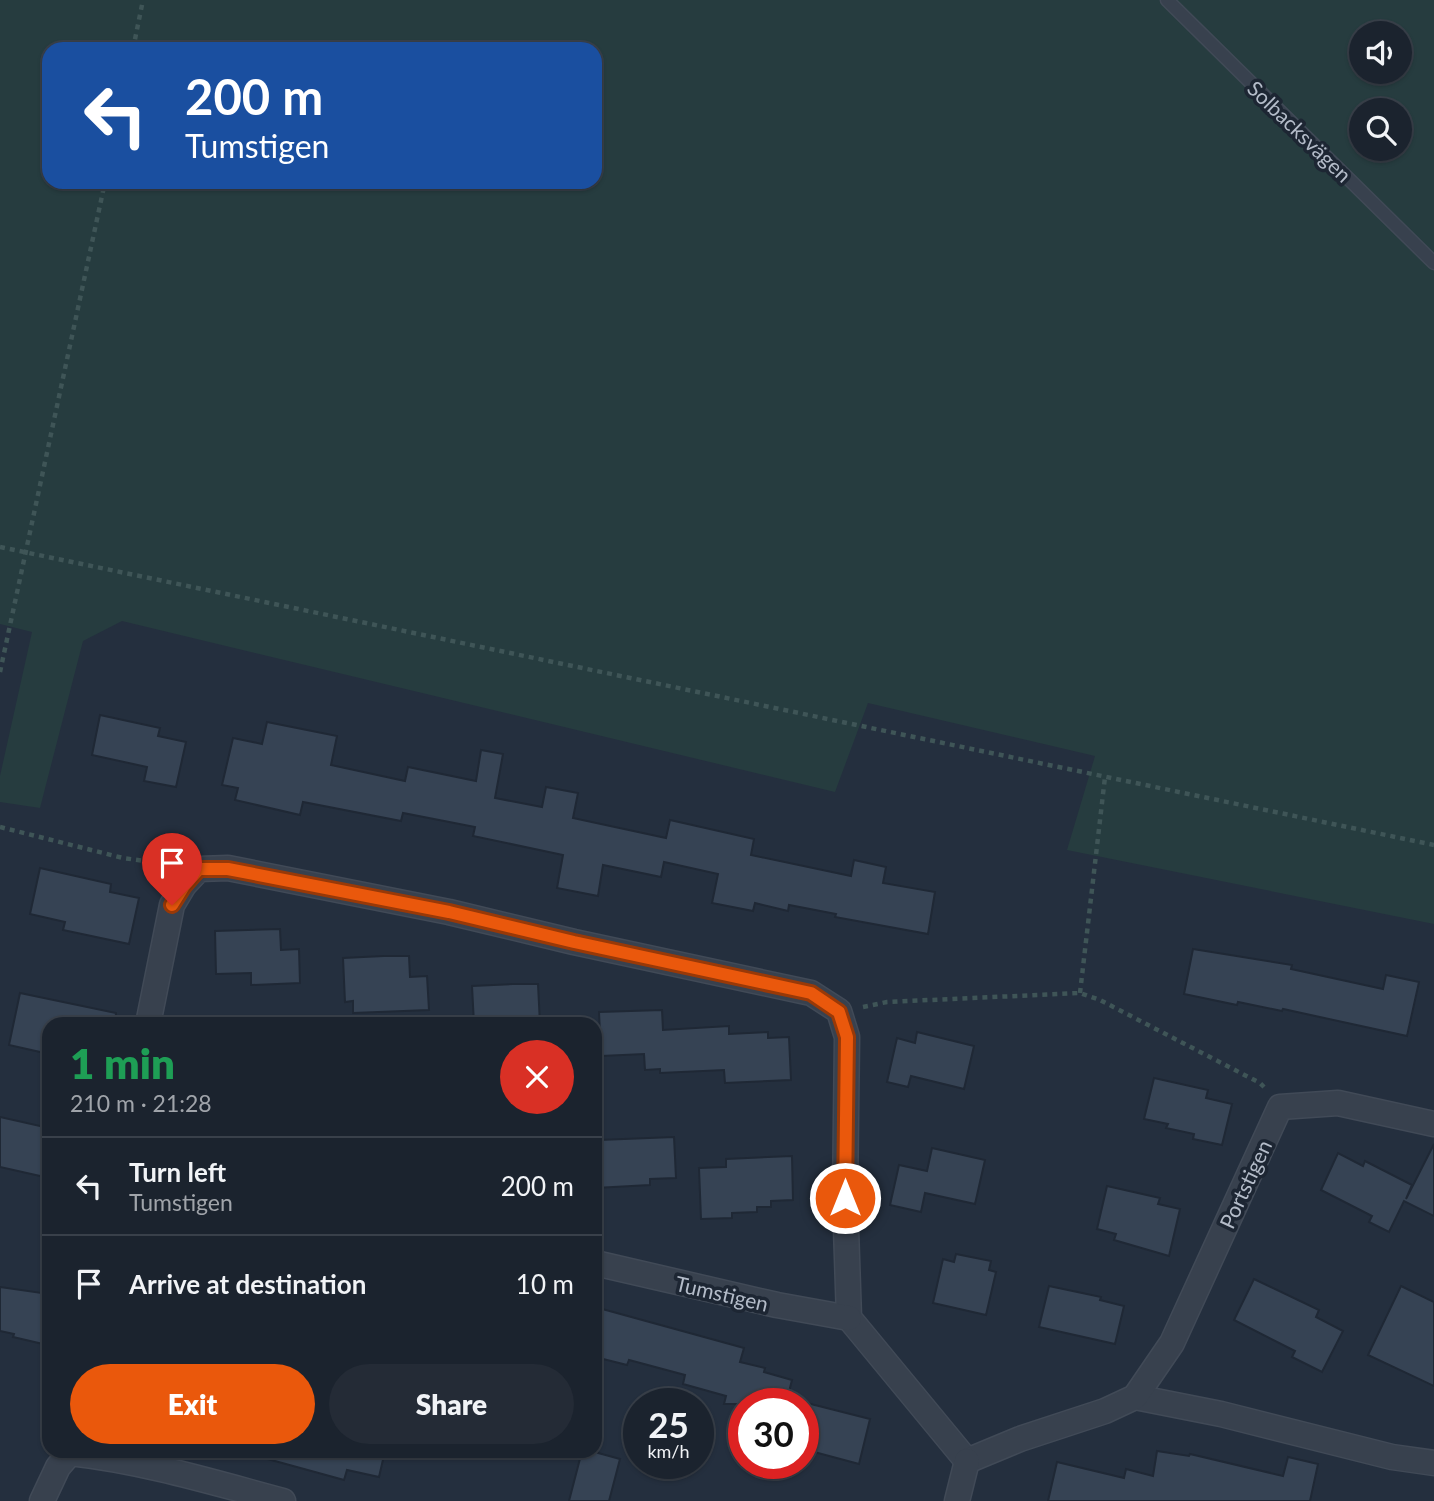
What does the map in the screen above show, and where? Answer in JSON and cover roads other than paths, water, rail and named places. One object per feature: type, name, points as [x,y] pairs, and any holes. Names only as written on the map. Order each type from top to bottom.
[{"type":"street","points":[[149,1017],[172,905],[199,869],[228,869],[449,912],[811,993],[839,1012],[847,1037],[845,1198],[849,1318],[967,1461]]},
{"type":"street","name":"Portstigen","points":[[1135,1397],[1172,1343],[1280,1107],[1338,1103],[1434,1124]]},
{"type":"street","name":"Tumstigen","points":[[602,1265],[777,1306],[849,1318]]},
{"type":"street","points":[[967,1461],[1020,1439],[1105,1411],[1135,1397],[1221,1414],[1392,1457],[1434,1463]]},
{"type":"street","points":[[42,1501],[58,1467],[66,1458]]},
{"type":"street","points":[[112,1458],[282,1501]]},
{"type":"street","points":[[957,1501],[967,1461]]},
{"type":"lane","name":"Solbacksvägen","points":[[1167,0],[1434,263]]}]
